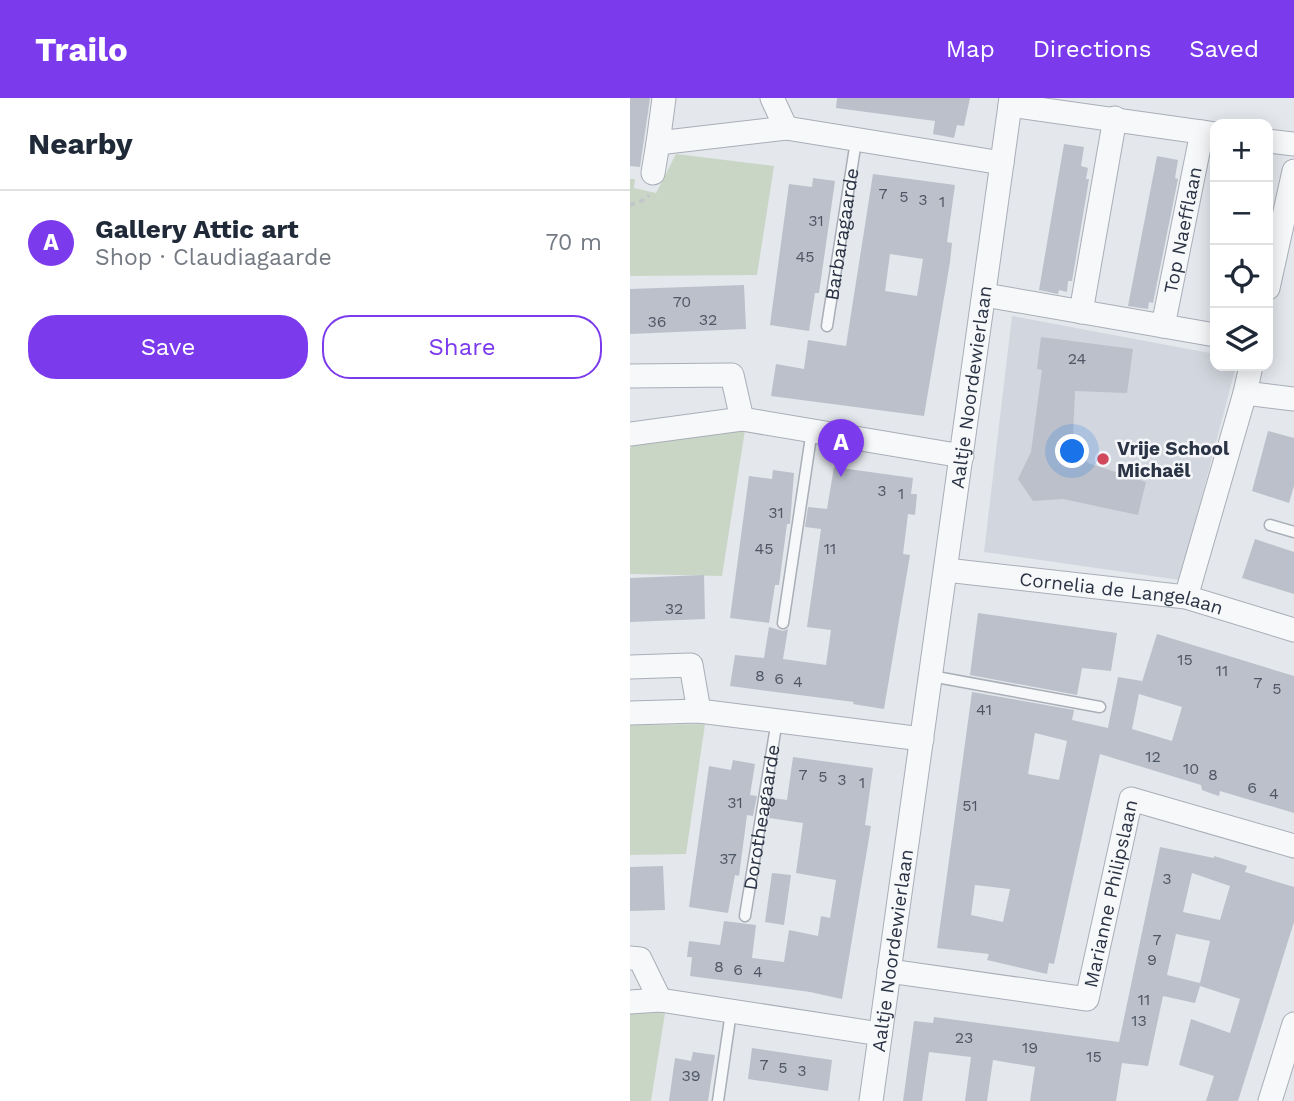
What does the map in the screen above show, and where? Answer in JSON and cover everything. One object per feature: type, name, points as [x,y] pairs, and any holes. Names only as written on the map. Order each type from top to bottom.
[{"type":"street","points":[[653,173],[664,98]]},
{"type":"street","points":[[772,98],[786,128]]},
{"type":"street","name":"Top Naefflaan","points":[[1010,102],[1209,133],[1163,326]]},
{"type":"street","name":"Aaltje Noordewierlaan","points":[[871,1101],[1010,102]]},
{"type":"street","points":[[1081,312],[1115,118]]},
{"type":"street","name":"Barbaragaarde","points":[[658,143],[786,128],[1002,163]]},
{"type":"street","points":[[1273,142],[1294,144]]},
{"type":"street","points":[[1273,266],[1294,171]]},
{"type":"street","points":[[985,295],[1210,334]]},
{"type":"street","points":[[1186,597],[1250,371]]},
{"type":"street","points":[[630,376],[733,375],[742,418]]},
{"type":"street","points":[[1245,393],[1294,399]]},
{"type":"street","points":[[630,433],[742,418],[962,456]]},
{"type":"street","name":"Cornelia de Langelaan","points":[[946,570],[1186,597],[1294,630]]},
{"type":"street","points":[[630,667],[691,665],[699,710]]},
{"type":"street","name":"Dorotheagaarde","points":[[630,713],[699,710],[922,739]]},
{"type":"street","name":"Marianne Philipslaan","points":[[889,971],[1087,999],[1131,799],[1294,846]]},
{"type":"street","points":[[630,958],[640,959],[660,1000]]},
{"type":"street","points":[[630,1002],[660,1000],[880,1034]]},
{"type":"street","points":[[1270,1101],[1288,1063],[1294,1024]]},
{"type":"lane","name":"Barbaragaarde","points":[[827,326],[856,141]]},
{"type":"lane","points":[[783,622],[812,430]]},
{"type":"lane","points":[[1270,524],[1294,532]]},
{"type":"lane","points":[[931,676],[1100,707]]},
{"type":"lane","name":"Dorotheagaarde","points":[[745,916],[777,720]]},
{"type":"lane","points":[[718,1101],[731,1012]]},
{"type":"shaded area","name":"Vrije School Michaël","points":[[1012,316],[1210,353],[1210,371],[1235,371],[1180,580],[984,552]]},
{"type":"green space","points":[[676,154],[774,166],[757,275],[630,276],[630,179],[635,179],[634,188],[656,193]]},
{"type":"green space","points":[[731,428],[745,430],[722,576],[630,574],[630,448],[635,443]]},
{"type":"green space","points":[[705,724],[686,854],[630,855],[630,725]]},
{"type":"green space","points":[[665,1013],[651,1101],[630,1101],[630,1014]]},
{"type":"building","points":[[630,98],[650,98],[640,167],[630,166]]},
{"type":"building","points":[[837,98],[970,98],[964,126],[957,125],[954,138],[933,134],[935,121],[836,108]]},
{"type":"building","points":[[1064,144],[1084,147],[1081,166],[1088,168],[1086,179],[1089,179],[1072,281],[1068,281],[1067,292],[1059,290],[1058,294],[1039,290]]},
{"type":"building","points":[[1157,156],[1178,160],[1175,178],[1178,179],[1153,303],[1149,302],[1148,309],[1128,306]]},
{"type":"building","points":[[873,174],[955,185],[947,242],[952,243],[950,262],[924,416],[771,396],[776,364],[804,369],[808,340],[846,346]],"holes":[[[890,254],[923,259],[917,296],[885,291]]]},
{"type":"building","points":[[813,178],[835,181],[819,293],[815,293],[809,331],[770,325],[789,184],[812,187]]},
{"type":"building","points":[[744,285],[746,329],[630,334],[630,289]]},
{"type":"building","points":[[1041,337],[1133,349],[1127,393],[1075,391],[1073,436],[1074,444],[1088,463],[1146,482],[1138,515],[1063,499],[1033,501],[1018,479],[1031,452],[1042,370],[1037,369]]},
{"type":"building","points":[[1268,431],[1294,438],[1294,486],[1289,503],[1252,491]]},
{"type":"building","points":[[834,467],[913,478],[911,494],[917,494],[915,515],[908,514],[903,554],[910,555],[884,709],[853,704],[854,702],[730,686],[735,655],[764,658],[769,627],[783,631],[788,629],[783,659],[826,665],[831,630],[807,627],[821,529],[805,527],[808,507],[827,509]]},
{"type":"building","points":[[773,470],[794,473],[790,524],[787,524],[779,585],[775,585],[769,623],[730,618],[749,476],[772,479]]},
{"type":"building","points":[[1255,539],[1294,552],[1294,594],[1242,578]]},
{"type":"building","points":[[704,575],[705,619],[630,622],[630,578]]},
{"type":"building","points":[[978,613],[1117,633],[1111,671],[1082,668],[1077,695],[970,675]]},
{"type":"building","points":[[1157,634],[1294,676],[1294,813],[1220,791],[1219,796],[1202,790],[1201,785],[1100,754],[1054,964],[1049,963],[1047,974],[987,960],[989,954],[937,948],[972,692],[1074,710],[1072,720],[1108,728],[1118,677],[1142,681],[1141,685]],"holes":[[[1139,694],[1182,707],[1172,741],[1132,729]],[[1035,733],[1067,741],[1059,780],[1028,774]],[[975,885],[1010,889],[1003,922],[971,915]]]},
{"type":"building","points":[[793,757],[873,768],[865,825],[871,826],[842,999],[810,992],[690,976],[692,957],[687,957],[689,941],[720,945],[724,921],[756,925],[752,958],[784,962],[789,930],[818,936],[821,916],[830,918],[836,880],[796,873],[803,823],[769,818],[772,798],[787,800]]},
{"type":"building","points":[[733,760],[755,764],[750,795],[757,796],[753,816],[747,815],[739,876],[735,875],[728,913],[689,907],[709,766],[731,770]]},
{"type":"building","points":[[1160,847],[1214,856],[1247,866],[1245,872],[1294,887],[1294,922],[1238,1101],[1206,1101],[1214,1076],[1179,1065],[1191,1019],[1230,1033],[1240,999],[1200,986],[1195,1003],[1163,996],[1148,1066],[1122,1063],[1116,1101],[1030,1101],[1035,1067],[993,1060],[987,1101],[965,1101],[971,1057],[929,1052],[922,1101],[903,1101],[914,1021],[933,1023],[934,1017],[1119,1042]],"holes":[[[1192,873],[1230,886],[1220,920],[1183,912]],[[1176,934],[1210,941],[1200,983],[1167,975]]]},
{"type":"building","points":[[663,866],[665,910],[630,911],[630,867]]},
{"type":"building","points":[[772,873],[791,875],[784,925],[765,922]]},
{"type":"building","points":[[752,1048],[832,1060],[828,1091],[748,1079]]},
{"type":"building","points":[[693,1052],[715,1055],[708,1101],[669,1101],[675,1058],[691,1061]]},
{"type":"place","name":"Vrije School Michaël","points":[[1103,459]]},
{"type":"place","name":"Gallery Attic art","points":[[841,477]]}]
